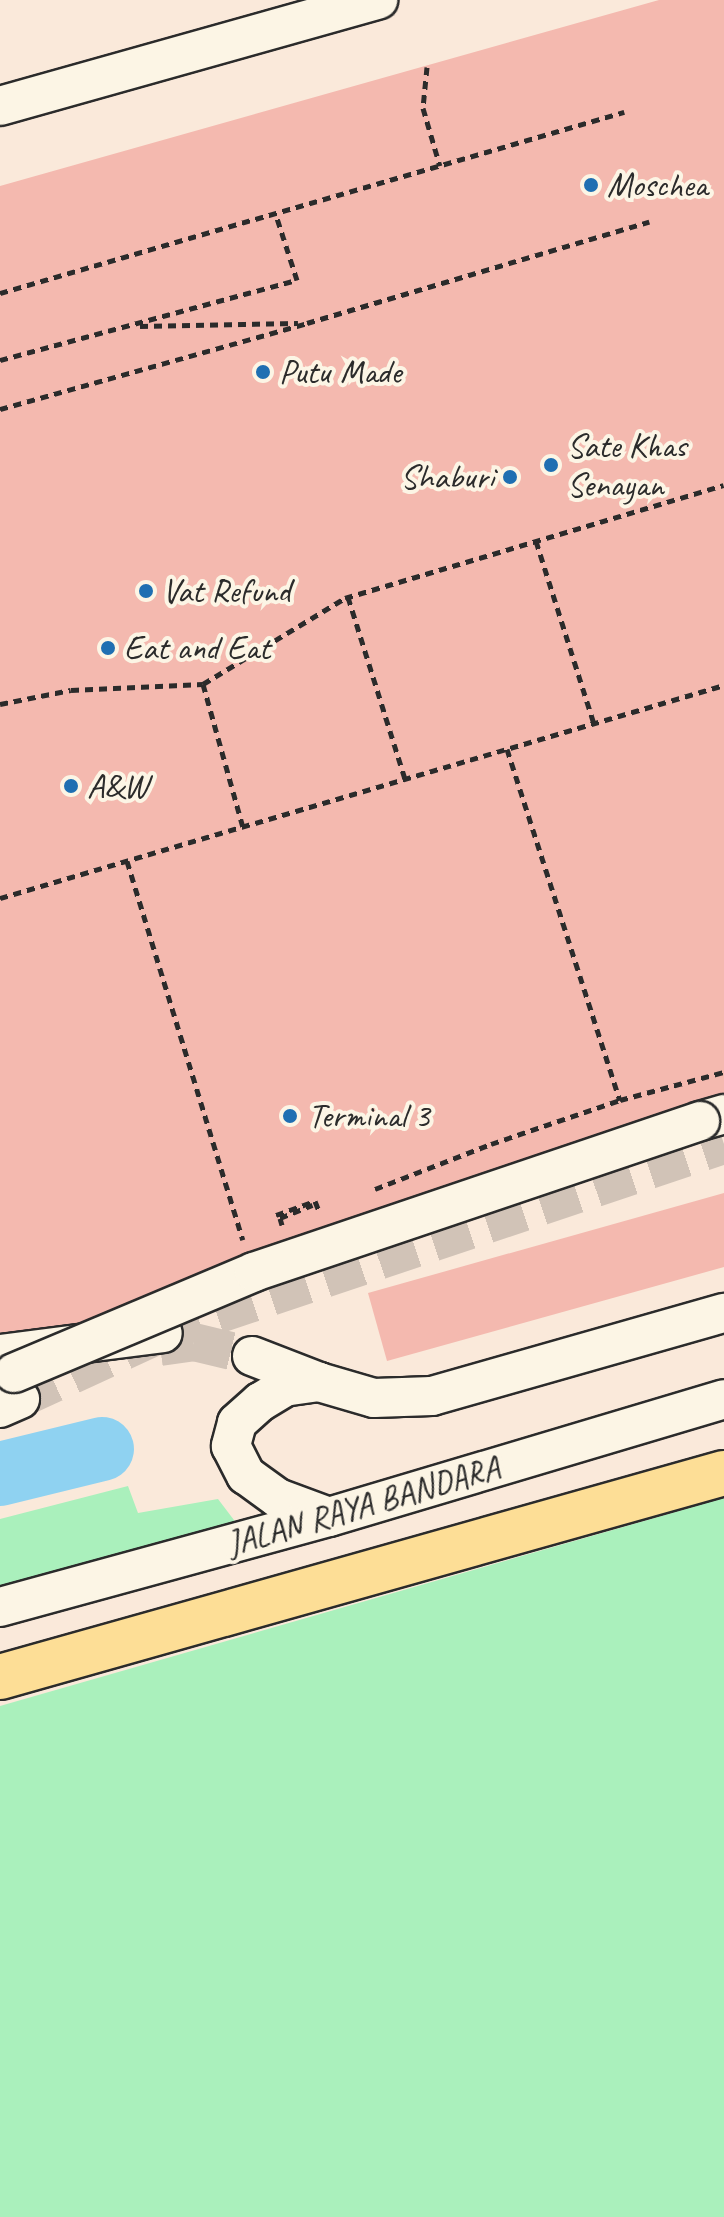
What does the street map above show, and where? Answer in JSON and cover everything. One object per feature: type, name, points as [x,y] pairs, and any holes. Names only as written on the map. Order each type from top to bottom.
[{"type":"main road","name":"JALAN RAYA BANDARA","points":[[0,1677],[724,1473]]},
{"type":"street","points":[[0,106],[378,0]]},
{"type":"street","points":[[7,1395],[254,1272],[724,1114]]},
{"type":"street","points":[[252,1356],[319,1382],[374,1398],[432,1396],[724,1313]]},
{"type":"street","points":[[0,1354],[163,1333]]},
{"type":"street","points":[[319,1382],[285,1387],[260,1402],[237,1423],[231,1446],[246,1475],[255,1482],[304,1511],[329,1517]]},
{"type":"street","name":"JALAN RAYA BANDARA","points":[[0,1607],[329,1517],[724,1399]]},
{"type":"path","points":[[427,67],[423,108],[440,166]]},
{"type":"path","points":[[0,293],[624,112]]},
{"type":"path","points":[[0,360],[297,280],[276,215]]},
{"type":"path","points":[[0,409],[649,222]]},
{"type":"path","points":[[131,326],[307,323]]},
{"type":"path","points":[[0,704],[71,690],[203,684],[348,597],[723,487]]},
{"type":"path","points":[[536,541],[594,724]]},
{"type":"path","points":[[348,597],[405,779]]},
{"type":"path","points":[[203,684],[243,827]]},
{"type":"path","points":[[0,898],[724,685]]},
{"type":"path","points":[[507,749],[620,1100]]},
{"type":"path","points":[[127,861],[243,1241]]},
{"type":"path","points":[[280,1218],[313,1205],[314,1208],[279,1222],[276,1215],[315,1201],[319,1211]]},
{"type":"green space","points":[[128,1486],[138,1513],[218,1499],[237,1524],[0,1589],[0,1519]]},
{"type":"green space","points":[[724,1498],[724,2217],[0,2217],[0,1706]]},
{"type":"building","name":"Terminal 3","points":[[659,0],[724,0],[724,1130],[249,1294],[0,1391],[0,186]]},
{"type":"building","points":[[724,1193],[724,1267],[387,1361],[368,1293]]},
{"type":"waterway","points":[[0,1474],[102,1449]]},
{"type":"tunnel","points":[[20,1399],[163,1333],[724,1145]]},
{"type":"tunnel","points":[[160,1347],[194,1342],[252,1356]]},
{"type":"place","name":"Moschea","points":[[591,185]]},
{"type":"place","name":"Putu Made","points":[[263,372]]},
{"type":"place","name":"Sate Khas Senayan","points":[[551,465]]},
{"type":"place","name":"Shaburi","points":[[510,477]]},
{"type":"place","name":"Vat Refund","points":[[146,591]]},
{"type":"place","name":"Eat and Eat","points":[[108,648]]},
{"type":"place","name":"A&W","points":[[71,786]]},
{"type":"place","name":"Terminal 3","points":[[290,1116]]}]
